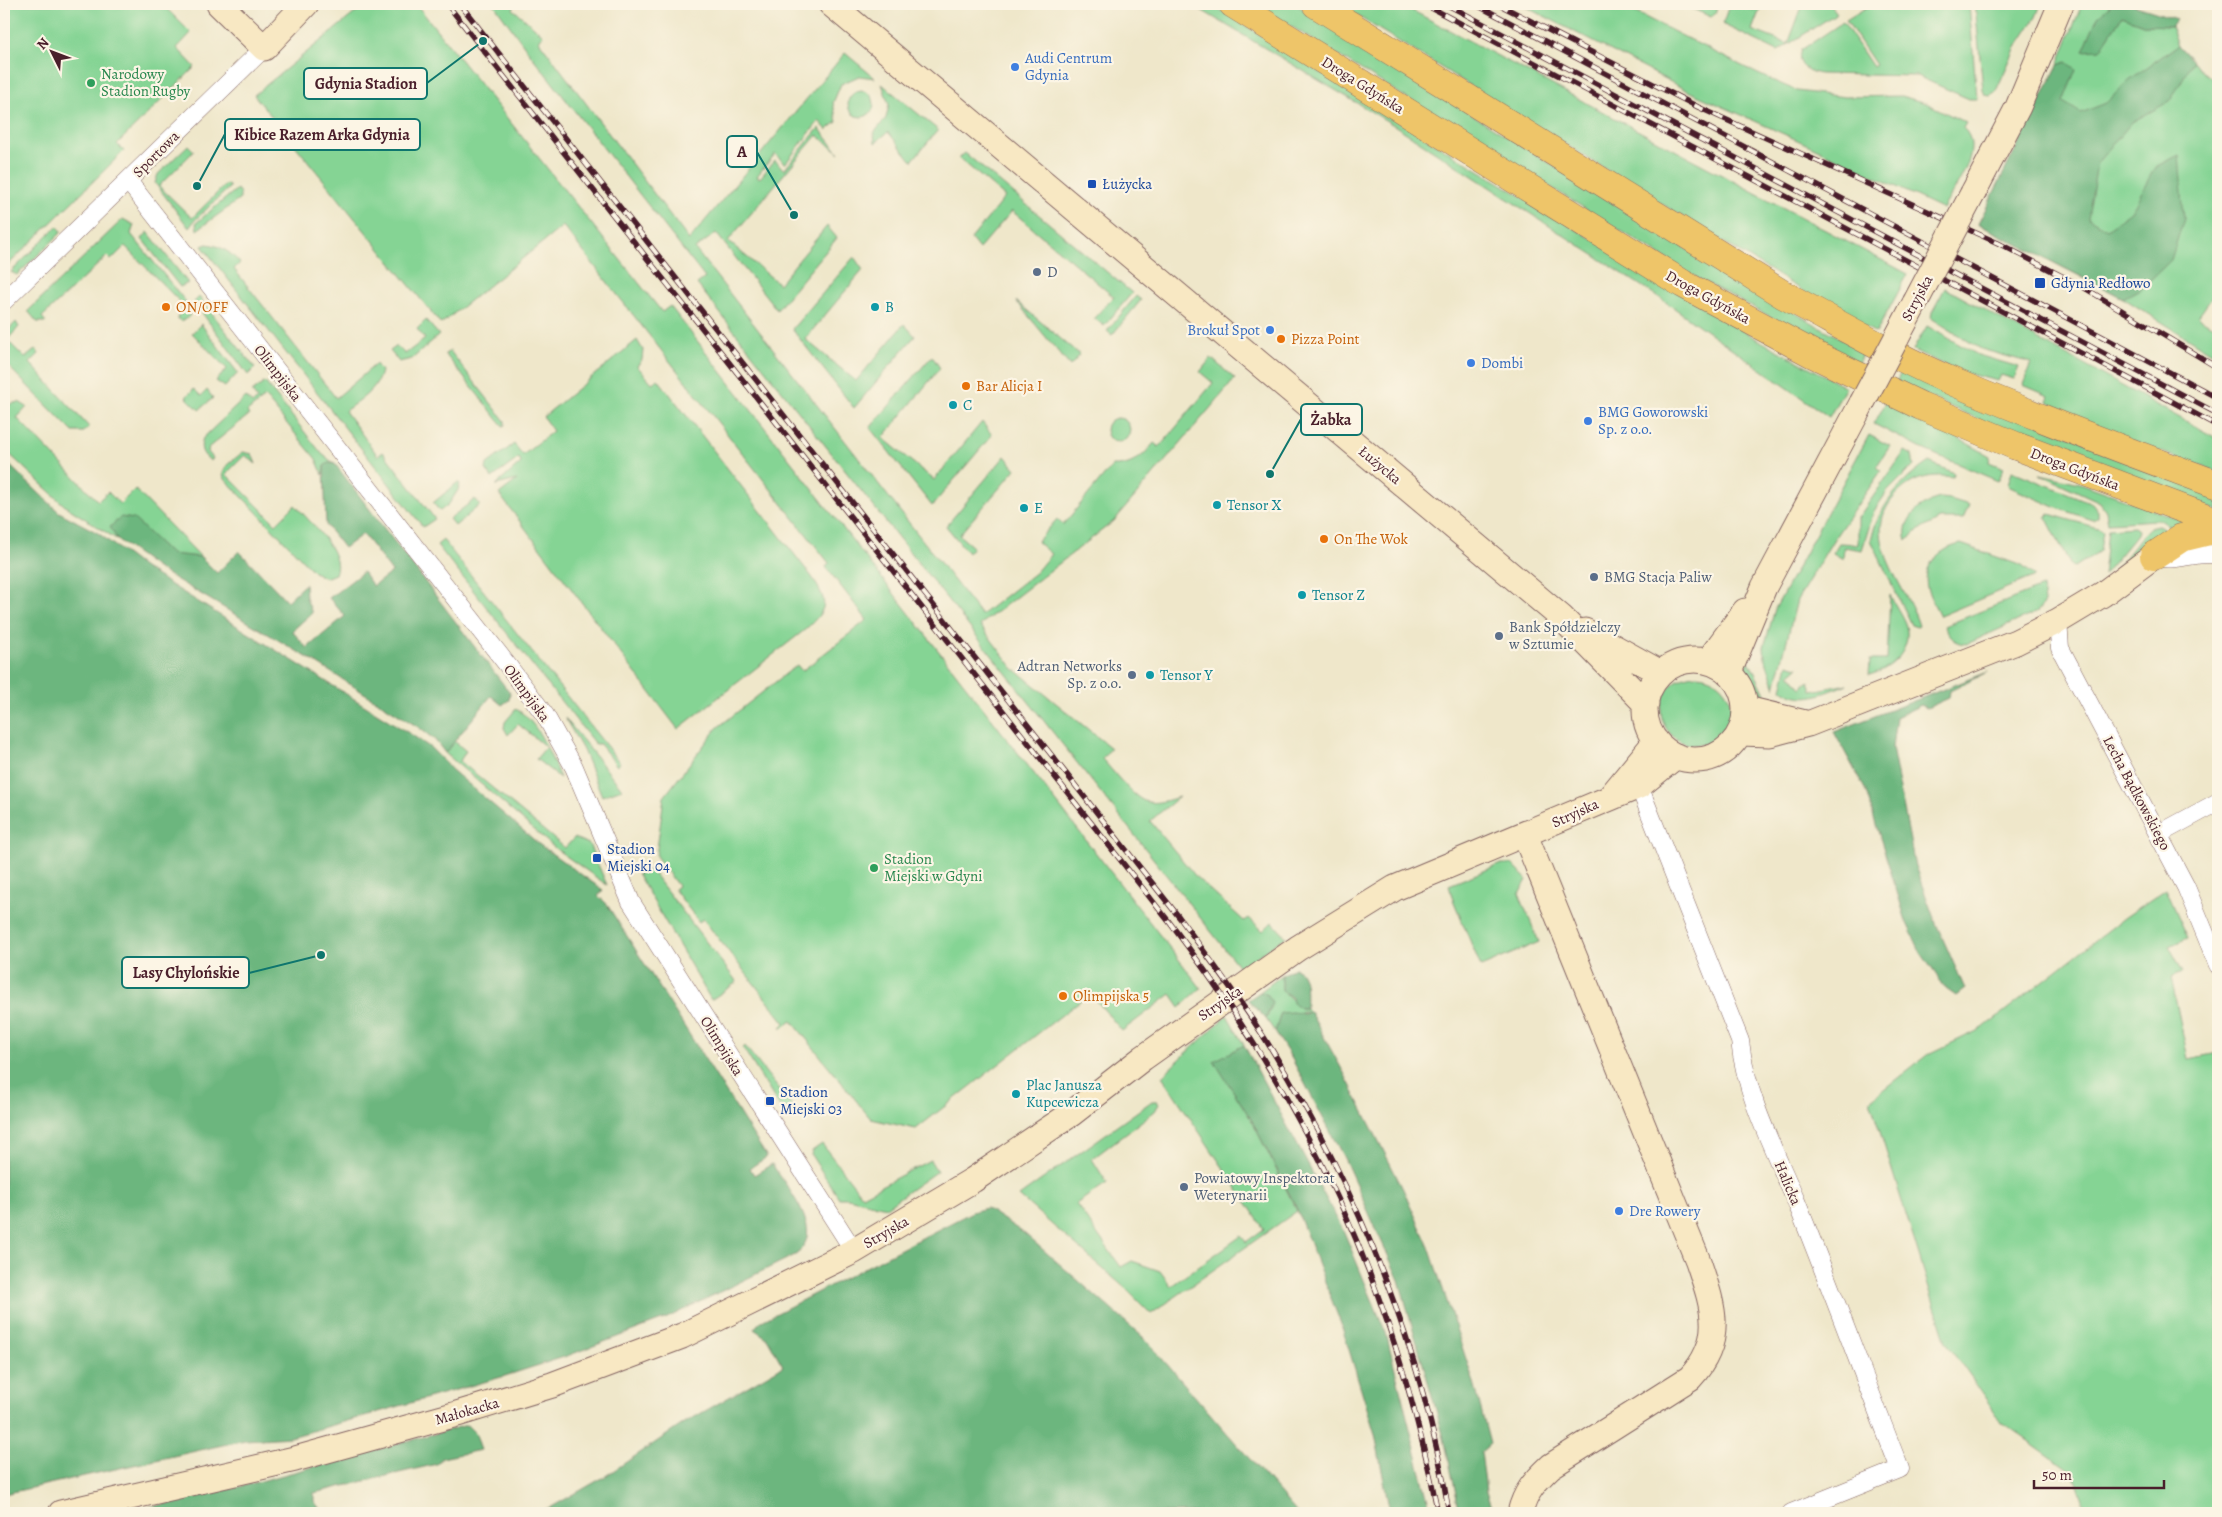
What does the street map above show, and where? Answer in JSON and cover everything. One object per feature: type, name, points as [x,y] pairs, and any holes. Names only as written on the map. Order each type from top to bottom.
[{"type":"main road","points":[[219,4],[264,48]]},
{"type":"main road","name":"Sportowa","points":[[264,48],[306,4]]},
{"type":"main road","name":"Łużycka","points":[[831,4],[1561,617],[1646,704]]},
{"type":"main road","name":"Droga Gdyńska","points":[[1234,4],[1683,284],[1813,354],[1921,406],[2016,446],[2218,522]]},
{"type":"main road","points":[[1316,4],[1776,290],[1865,338],[1964,386],[2064,428],[2218,484]]},
{"type":"main road","name":"Stryjska","points":[[1729,672],[1764,587],[2018,106],[2061,4]]},
{"type":"main road","points":[[1740,733],[1770,734],[1808,724],[2016,642],[2058,621],[2103,594],[2181,538],[2218,529]]},
{"type":"main road","name":"Stryjska","points":[[1708,661],[1764,587]]},
{"type":"main road","name":"Łużycka","points":[[1561,617],[1661,673]]},
{"type":"main road","points":[[1691,660],[1708,661],[1729,672],[1741,689],[1746,709],[1740,733],[1728,748],[1713,757],[1694,760],[1676,756],[1656,741],[1649,730],[1646,704],[1650,687],[1661,673],[1675,664],[1691,660]]},
{"type":"main road","points":[[1746,709],[1808,724]]},
{"type":"main road","name":"Stryjska","points":[[1610,798],[1656,741]]},
{"type":"main road","name":"Stryjska","points":[[854,1251],[973,1180],[1063,1120],[1151,1052],[1336,924],[1395,888],[1639,786],[1676,756]]},
{"type":"main road","points":[[1520,1513],[1524,1496],[1536,1480],[1551,1466],[1690,1378],[1702,1366],[1714,1336],[1714,1316],[1698,1261],[1525,835]]},
{"type":"main road","name":"Małokacka","points":[[61,1513],[295,1459],[458,1414],[552,1385],[682,1336],[854,1251]]},
{"type":"street","name":"Sportowa","points":[[4,301],[264,48]]},
{"type":"street","name":"Olimpijska","points":[[128,181],[509,666],[545,716],[574,767],[631,902],[854,1251]]},
{"type":"street","points":[[2154,556],[2163,560],[2195,554],[2218,555]]},
{"type":"street","name":"Lecha Bądkowskiego","points":[[2058,621],[2060,648],[2201,920],[2218,965]]},
{"type":"street","name":"Halicka","points":[[1639,786],[1740,1041],[1743,1069],[1772,1146],[1796,1201],[1900,1469],[1791,1513]]},
{"type":"street","points":[[2158,834],[2218,802]]},
{"type":"green space","name":"Narodowy Stadion Rugby","points":[[4,4],[162,4],[191,33],[177,48],[195,67],[117,144],[124,151],[4,269]]},
{"type":"green space","name":"Stadion Miejski w Gdyni","points":[[366,4],[416,4],[662,312],[670,306],[1201,988],[1180,1007],[1171,994],[1122,1031],[1090,993],[916,1129],[871,1119],[792,1021],[781,1027],[785,1023],[703,919],[699,922],[674,889],[678,886],[656,856],[664,797],[717,728],[797,665],[802,671],[867,620],[826,567],[829,563],[563,226],[441,324],[254,95]]},
{"type":"green space","points":[[494,4],[516,4],[513,9],[543,35],[539,41],[689,240],[845,53],[875,78],[859,76],[841,84],[833,103],[837,122],[827,130],[819,121],[785,164],[775,154],[757,176],[760,178],[775,160],[784,170],[819,128],[839,153],[817,135],[728,241],[779,284],[827,226],[837,238],[777,310],[716,233],[695,249],[981,615],[1036,572],[1051,554],[1037,542],[1057,519],[1063,525],[1112,466],[1131,463],[1141,457],[1154,443],[1159,447],[1162,444],[1213,383],[1200,372],[1211,358],[1235,379],[1114,521],[980,625],[1013,668],[1111,748],[1102,759],[1136,796],[1148,802],[1164,801],[1179,797],[1150,821],[1197,878],[1244,921],[1249,918],[1263,931],[1272,922],[1286,937],[1240,968],[697,284],[705,278],[527,50]]},
{"type":"green space","points":[[1191,4],[1211,4],[1406,126],[1755,338],[1846,387],[1829,417],[1660,298],[1397,127]]},
{"type":"green space","points":[[1255,4],[1295,4],[1753,290],[1864,351],[1858,363],[1697,278]]},
{"type":"green space","points":[[1338,4],[1400,4],[1908,274],[1876,333],[1824,304]]},
{"type":"green space","points":[[1521,4],[1619,4],[1758,74],[1797,91],[1845,97],[1901,96],[1926,103],[1966,123],[1963,128],[1969,136],[1971,146],[1970,157],[1966,168],[1943,209],[1815,148],[1688,91]]},
{"type":"green space","points":[[1682,4],[1718,4],[1715,14],[1711,17]]},
{"type":"green space","points":[[1736,4],[1754,10],[1756,4],[1762,4],[1752,30],[1788,44],[1803,4],[1830,4],[1837,13],[1778,51],[1724,25],[1728,8]]},
{"type":"green space","points":[[1872,4],[1969,4],[1977,99],[1969,99],[1917,76],[1820,74],[1811,72],[1801,64],[1801,50],[1843,22],[1873,67],[1876,65],[1846,20]]},
{"type":"green space","points":[[1975,4],[2041,4],[2036,17],[2015,49],[1995,93],[1990,96],[1985,95],[1983,90]]},
{"type":"green space","points":[[2082,4],[2113,4],[2109,5],[2107,39],[2122,16],[2146,25],[2171,26],[2178,45],[2159,59],[2187,70],[2193,61],[2201,71],[2218,82],[2218,289],[2198,317],[2218,329],[2218,357],[2123,298],[1978,224],[2044,134],[2067,62],[2058,65]]},
{"type":"green space","points":[[2113,4],[2130,4],[2177,19],[2171,26],[2146,25],[2122,16],[2100,50],[2083,51],[2098,16]]},
{"type":"green space","points":[[2178,45],[2193,61],[2170,101],[2132,122],[2097,163],[2088,218],[2107,229],[2131,212],[2155,167],[2179,155],[2184,218],[2171,260],[2142,288],[2123,298],[1978,224],[2058,65],[2067,62],[2076,69],[2063,102],[2081,113],[2106,103],[2129,80]]},
{"type":"green space","points":[[882,84],[938,130],[912,161],[888,132],[875,143],[874,133],[886,118],[889,105]]},
{"type":"green space","points":[[861,91],[870,95],[874,104],[870,113],[861,117],[852,113],[848,104],[852,95]]},
{"type":"green space","points":[[188,145],[194,151],[159,186],[192,218],[226,184],[230,187],[189,228],[155,183],[158,174]]},
{"type":"green space","points":[[965,153],[1132,293],[1104,326],[1094,318],[1114,297],[1012,211],[979,249],[971,239],[1005,197],[959,158]]},
{"type":"green space","points":[[237,189],[240,193],[240,199],[197,230],[196,223]]},
{"type":"green space","points":[[123,219],[134,225],[131,234],[190,307],[189,317],[181,322],[177,317],[186,308],[125,246],[111,260],[107,256],[42,317],[46,322],[37,322],[28,311]]},
{"type":"green space","points":[[57,226],[61,230],[60,234],[17,275],[11,272]]},
{"type":"green space","points":[[148,232],[188,283],[180,287],[142,239]]},
{"type":"green space","points":[[207,244],[225,250],[240,263],[234,269],[336,398],[376,364],[381,371],[376,384],[372,390],[345,411],[378,456],[383,452],[435,519],[423,527],[202,246]]},
{"type":"green space","points":[[854,257],[863,270],[805,339],[856,381],[904,324],[915,336],[854,408],[792,329]]},
{"type":"green space","points":[[1945,288],[2218,439],[2218,472],[2111,434],[2047,401],[2049,396],[2023,385],[2031,363],[1981,349],[1931,318],[1932,312]]},
{"type":"green space","points":[[1136,296],[1141,300],[1112,335],[1107,331]]},
{"type":"green space","points":[[199,297],[255,368],[248,375],[194,302]]},
{"type":"green space","points":[[1016,301],[1080,355],[1070,366]]},
{"type":"green space","points":[[426,320],[439,335],[412,359],[399,362],[390,351],[397,346],[405,354],[425,339],[417,329]]},
{"type":"green space","points":[[16,322],[19,327],[7,340],[25,358],[36,349],[39,354],[30,363],[89,427],[84,432],[73,432],[6,364],[4,366],[4,334]]},
{"type":"green space","points":[[201,324],[238,373],[225,387],[216,381],[227,369],[192,333]]},
{"type":"green space","points":[[1927,326],[1978,355],[2019,367],[2014,379],[2001,375],[1998,381],[1960,372],[1913,350]]},
{"type":"green space","points":[[637,340],[643,350],[642,360],[637,366],[652,383],[658,379],[812,577],[821,593],[824,604],[819,615],[806,629],[678,729],[499,494],[517,480],[496,485],[521,463],[519,458],[492,478],[486,469],[487,464],[514,444],[523,455],[553,431],[543,417]]},
{"type":"green space","points":[[450,351],[505,421],[505,425],[503,426],[445,354]]},
{"type":"green space","points":[[932,356],[940,368],[883,438],[934,480],[982,422],[992,435],[932,506],[870,428]]},
{"type":"green space","points":[[1903,369],[2218,495],[2218,511],[2009,433],[1896,382]]},
{"type":"green space","points":[[265,382],[322,454],[335,464],[329,463],[324,466],[323,475],[316,459],[265,397],[247,412],[249,415],[209,447],[208,452],[213,458],[211,461],[203,454],[201,445],[203,438],[246,397],[252,404],[257,399],[252,392]]},
{"type":"green space","points":[[194,389],[201,396],[207,390],[213,398],[199,410],[186,397]]},
{"type":"green space","points":[[19,402],[27,407],[17,418],[98,501],[108,492],[120,504],[135,489],[201,557],[171,555],[133,519],[111,527],[118,540],[65,506],[4,449],[4,410],[10,404]]},
{"type":"green space","points":[[1886,402],[1938,427],[1990,456],[1989,462],[2004,468],[1998,481],[1920,448],[1874,424]]},
{"type":"green space","points":[[1118,418],[1123,419],[1129,425],[1129,435],[1123,441],[1118,442],[1113,441],[1107,435],[1106,430],[1107,425],[1113,419]]},
{"type":"green space","points":[[1869,435],[1890,446],[1876,467],[1881,471],[1835,537],[1797,600],[1775,688],[1765,658],[1764,647],[1775,609]]},
{"type":"green space","points":[[1905,451],[1912,455],[1914,465],[1887,492],[1874,511],[1862,550],[1844,547],[1843,559],[1833,553],[1839,543],[1858,544],[1858,518]]},
{"type":"green space","points":[[243,452],[252,454],[256,464],[245,455],[226,474],[276,524],[295,505],[324,537],[330,547],[335,556],[337,566],[335,574],[325,578],[314,572],[224,478],[223,473],[227,465]]},
{"type":"green space","points":[[1005,456],[1016,469],[959,535],[973,547],[968,553],[946,526]]},
{"type":"green space","points":[[4,460],[59,512],[98,533],[144,568],[431,748],[452,770],[540,845],[603,890],[598,896],[606,903],[767,1157],[750,1168],[754,1175],[772,1164],[801,1210],[807,1229],[807,1237],[797,1254],[667,1318],[567,1356],[505,1376],[291,1437],[245,1440],[4,1494]]},
{"type":"green space","points":[[1929,462],[1954,473],[1953,477],[1931,476],[1912,482],[1900,491],[1887,507],[1881,524],[1882,542],[1887,559],[1913,610],[1919,626],[1917,627],[1911,625],[1871,540],[1879,517],[1892,496],[1900,486]]},
{"type":"green space","points":[[329,463],[335,464],[510,693],[509,700],[502,705],[491,696],[445,753],[435,740],[418,727],[310,659],[157,568],[118,540],[110,527],[121,517],[134,519],[171,554],[201,557],[217,573],[239,551],[287,601],[305,584],[306,598],[312,613],[292,631],[307,648],[345,616],[329,598],[363,572],[373,586],[392,572],[363,534],[344,548],[326,525],[324,466]]},
{"type":"green space","points":[[2012,471],[2092,503],[2098,511],[2098,517],[2093,520],[2057,508],[2010,487],[2008,485]]},
{"type":"green space","points":[[2040,474],[2080,483],[2187,522],[2177,532],[2162,521],[2156,520],[2108,523],[2106,511],[2100,502]]},
{"type":"green space","points":[[458,482],[460,484],[458,490],[449,504],[440,511],[433,503]]},
{"type":"green space","points":[[1940,498],[1969,505],[1963,519],[1940,519],[1914,533],[1907,541],[1907,526],[1914,513],[1926,503]]},
{"type":"green space","points":[[475,499],[480,505],[455,526],[449,519]]},
{"type":"green space","points":[[2049,514],[2101,529],[2103,531],[2100,551],[2075,567],[2071,566],[2046,517]]},
{"type":"green space","points":[[2158,526],[2168,531],[2114,571],[2144,533],[2149,528]]},
{"type":"green space","points":[[2134,527],[2138,530],[2137,534],[2103,575],[2108,529]]},
{"type":"green space","points":[[443,540],[620,763],[617,766],[600,744],[595,744],[437,545]]},
{"type":"green space","points":[[1961,544],[2022,566],[2035,576],[1940,616],[1928,591],[1926,582],[1929,566],[1939,554]]},
{"type":"green space","points":[[2042,587],[2044,603],[2037,612],[1967,644],[1953,639],[1944,626]]},
{"type":"green space","points":[[1890,595],[1905,622],[1907,639],[1905,647],[1890,665],[1869,675],[1870,660],[1887,660]]},
{"type":"green space","points":[[1744,658],[1749,661],[1772,708],[1758,699],[1749,688],[1745,675]]},
{"type":"green space","points":[[1788,664],[1798,667],[1790,674],[1801,688],[1809,681],[1812,691],[1847,684],[1815,696],[1806,697],[1790,694],[1782,689]]},
{"type":"green space","points":[[1988,672],[1950,691],[1949,698],[1927,708],[1921,705],[1896,717],[1892,748],[1915,866],[1935,921],[1965,989],[1956,996],[1946,989],[1921,953],[1906,921],[1865,789],[1834,732]]},
{"type":"green space","points":[[1696,675],[1709,678],[1721,685],[1728,697],[1731,710],[1728,723],[1721,735],[1709,742],[1696,745],[1683,742],[1671,735],[1664,723],[1661,710],[1664,697],[1671,685],[1683,678]]},
{"type":"green space","points":[[516,709],[537,730],[548,749],[560,778],[536,759],[546,747],[518,724],[508,735],[504,728],[505,722]]},
{"type":"green space","points":[[565,718],[622,789],[602,796],[583,750]]},
{"type":"green space","points":[[454,741],[466,751],[460,761],[565,848],[574,838],[589,844],[607,885],[556,849],[445,753]]},
{"type":"green space","points":[[1501,864],[1512,864],[1527,880],[1519,894],[1539,942],[1481,967],[1452,897],[1449,885]]},
{"type":"green space","points":[[650,869],[737,982],[711,1000],[637,873],[643,873]]},
{"type":"green space","points":[[2166,889],[2188,938],[2169,946],[2183,972],[2171,977],[2188,1059],[2218,1053],[2218,1513],[2087,1513],[2073,1473],[2002,1422],[1946,1342],[1870,1100],[1927,1055],[1983,1028],[2124,918]]},
{"type":"green space","points":[[1294,968],[1299,970],[1304,979],[1306,1008],[1300,1008],[1293,1003],[1292,998],[1282,990],[1282,975]]},
{"type":"green space","points":[[1282,975],[1282,990],[1300,1008],[1306,1008],[1310,1012],[1281,1013],[1275,1032],[1266,1019],[1271,1008],[1268,995],[1260,992]]},
{"type":"green space","points":[[1260,992],[1268,995],[1272,1003],[1266,1019],[1248,1000]]},
{"type":"green space","points":[[1310,1012],[1344,1073],[1403,1189],[1429,1247],[1475,1386],[1490,1444],[1481,1452],[1486,1492],[1493,1513],[1460,1513],[1444,1438],[1399,1280],[1345,1160],[1292,1059],[1275,1032],[1281,1013],[1304,1014]]},
{"type":"green space","points":[[1227,1015],[1244,1045],[1215,1062],[1251,1119],[1297,1211],[1151,1314],[1125,1288],[1019,1196],[1152,1101],[1157,1101],[1159,1104],[1155,1111],[1092,1159],[1107,1183],[1076,1204],[1121,1267],[1132,1261],[1160,1271],[1171,1286],[1241,1236],[1246,1242],[1264,1229],[1162,1076]]},
{"type":"green space","points":[[1244,1045],[1344,1232],[1386,1333],[1431,1513],[1390,1513],[1375,1434],[1341,1324],[1295,1205],[1251,1119],[1214,1061]]},
{"type":"green space","points":[[745,1046],[796,1111],[791,1115],[784,1114],[743,1048]]},
{"type":"green space","points":[[822,1144],[862,1196],[930,1160],[937,1171],[886,1207],[848,1198],[839,1198],[811,1155],[812,1151]]},
{"type":"green space","points":[[986,1208],[1025,1234],[1144,1338],[1297,1513],[541,1513],[604,1477],[686,1422],[783,1366],[767,1338],[754,1329],[760,1322],[972,1212]]},
{"type":"green space","points":[[467,1425],[476,1434],[481,1450],[442,1458],[437,1464],[314,1493],[314,1501],[323,1513],[125,1513],[239,1487]]},
{"type":"railway","points":[[447,4],[1170,923],[1220,992],[1265,1061],[1304,1131],[1340,1202],[1370,1275],[1397,1351],[1419,1430],[1438,1513]]},
{"type":"railway","points":[[460,4],[1179,917],[1261,1033],[1303,1104],[1332,1159],[1359,1215],[1383,1273],[1404,1332],[1422,1392],[1437,1452],[1449,1513]]},
{"type":"railway","points":[[1424,4],[2218,426]]},
{"type":"railway","points":[[1446,4],[2218,414]]},
{"type":"railway","points":[[1475,4],[2218,398]]},
{"type":"railway","points":[[1498,4],[1698,107],[1998,243],[2083,287],[2218,368]]},
{"type":"place","name":"Gdynia Stadion","points":[[483,41]]},
{"type":"place","name":"Audi Centrum Gdynia","points":[[1015,67]]},
{"type":"place","name":"Narodowy Stadion Rugby","points":[[91,83]]},
{"type":"place","name":"Łużycka","points":[[1092,184]]},
{"type":"place","name":"Kibice Razem Arka Gdynia","points":[[197,186]]},
{"type":"place","name":"A","points":[[794,215]]},
{"type":"place","name":"D","points":[[1037,272]]},
{"type":"place","name":"Gdynia Redłowo","points":[[2040,283]]},
{"type":"place","name":"ON/OFF","points":[[166,307]]},
{"type":"place","name":"B","points":[[875,307]]},
{"type":"place","name":"Brokuł Spot","points":[[1270,330]]},
{"type":"place","name":"Pizza Point","points":[[1281,339]]},
{"type":"place","name":"Dombi","points":[[1471,363]]},
{"type":"place","name":"Bar Alicja I","points":[[966,386]]},
{"type":"place","name":"C","points":[[953,405]]},
{"type":"place","name":"BMG Goworowski Sp. z o.o.","points":[[1588,421]]},
{"type":"place","name":"Żabka","points":[[1270,474]]},
{"type":"place","name":"Tensor X","points":[[1217,505]]},
{"type":"place","name":"E","points":[[1024,508]]},
{"type":"place","name":"On The Wok","points":[[1324,539]]},
{"type":"place","name":"BMG Stacja Paliw","points":[[1594,577]]},
{"type":"place","name":"Tensor Z","points":[[1302,595]]},
{"type":"place","name":"Bank Spółdzielczy w Sztumie","points":[[1499,636]]},
{"type":"place","name":"Adtran Networks Sp. z o.o.","points":[[1132,675]]},
{"type":"place","name":"Tensor Y","points":[[1150,675]]},
{"type":"place","name":"Stadion Miejski 04","points":[[597,858]]},
{"type":"place","name":"Stadion Miejski w Gdyni","points":[[874,868]]},
{"type":"place","name":"Lasy Chylońskie","points":[[321,955]]},
{"type":"place","name":"Olimpijska 5","points":[[1063,996]]},
{"type":"place","name":"Plac Janusza Kupcewicza","points":[[1016,1094]]},
{"type":"place","name":"Stadion Miejski 03","points":[[770,1101]]},
{"type":"place","name":"Powiatowy Inspektorat Weterynarii","points":[[1184,1187]]},
{"type":"place","name":"Dre Rowery","points":[[1619,1211]]}]
